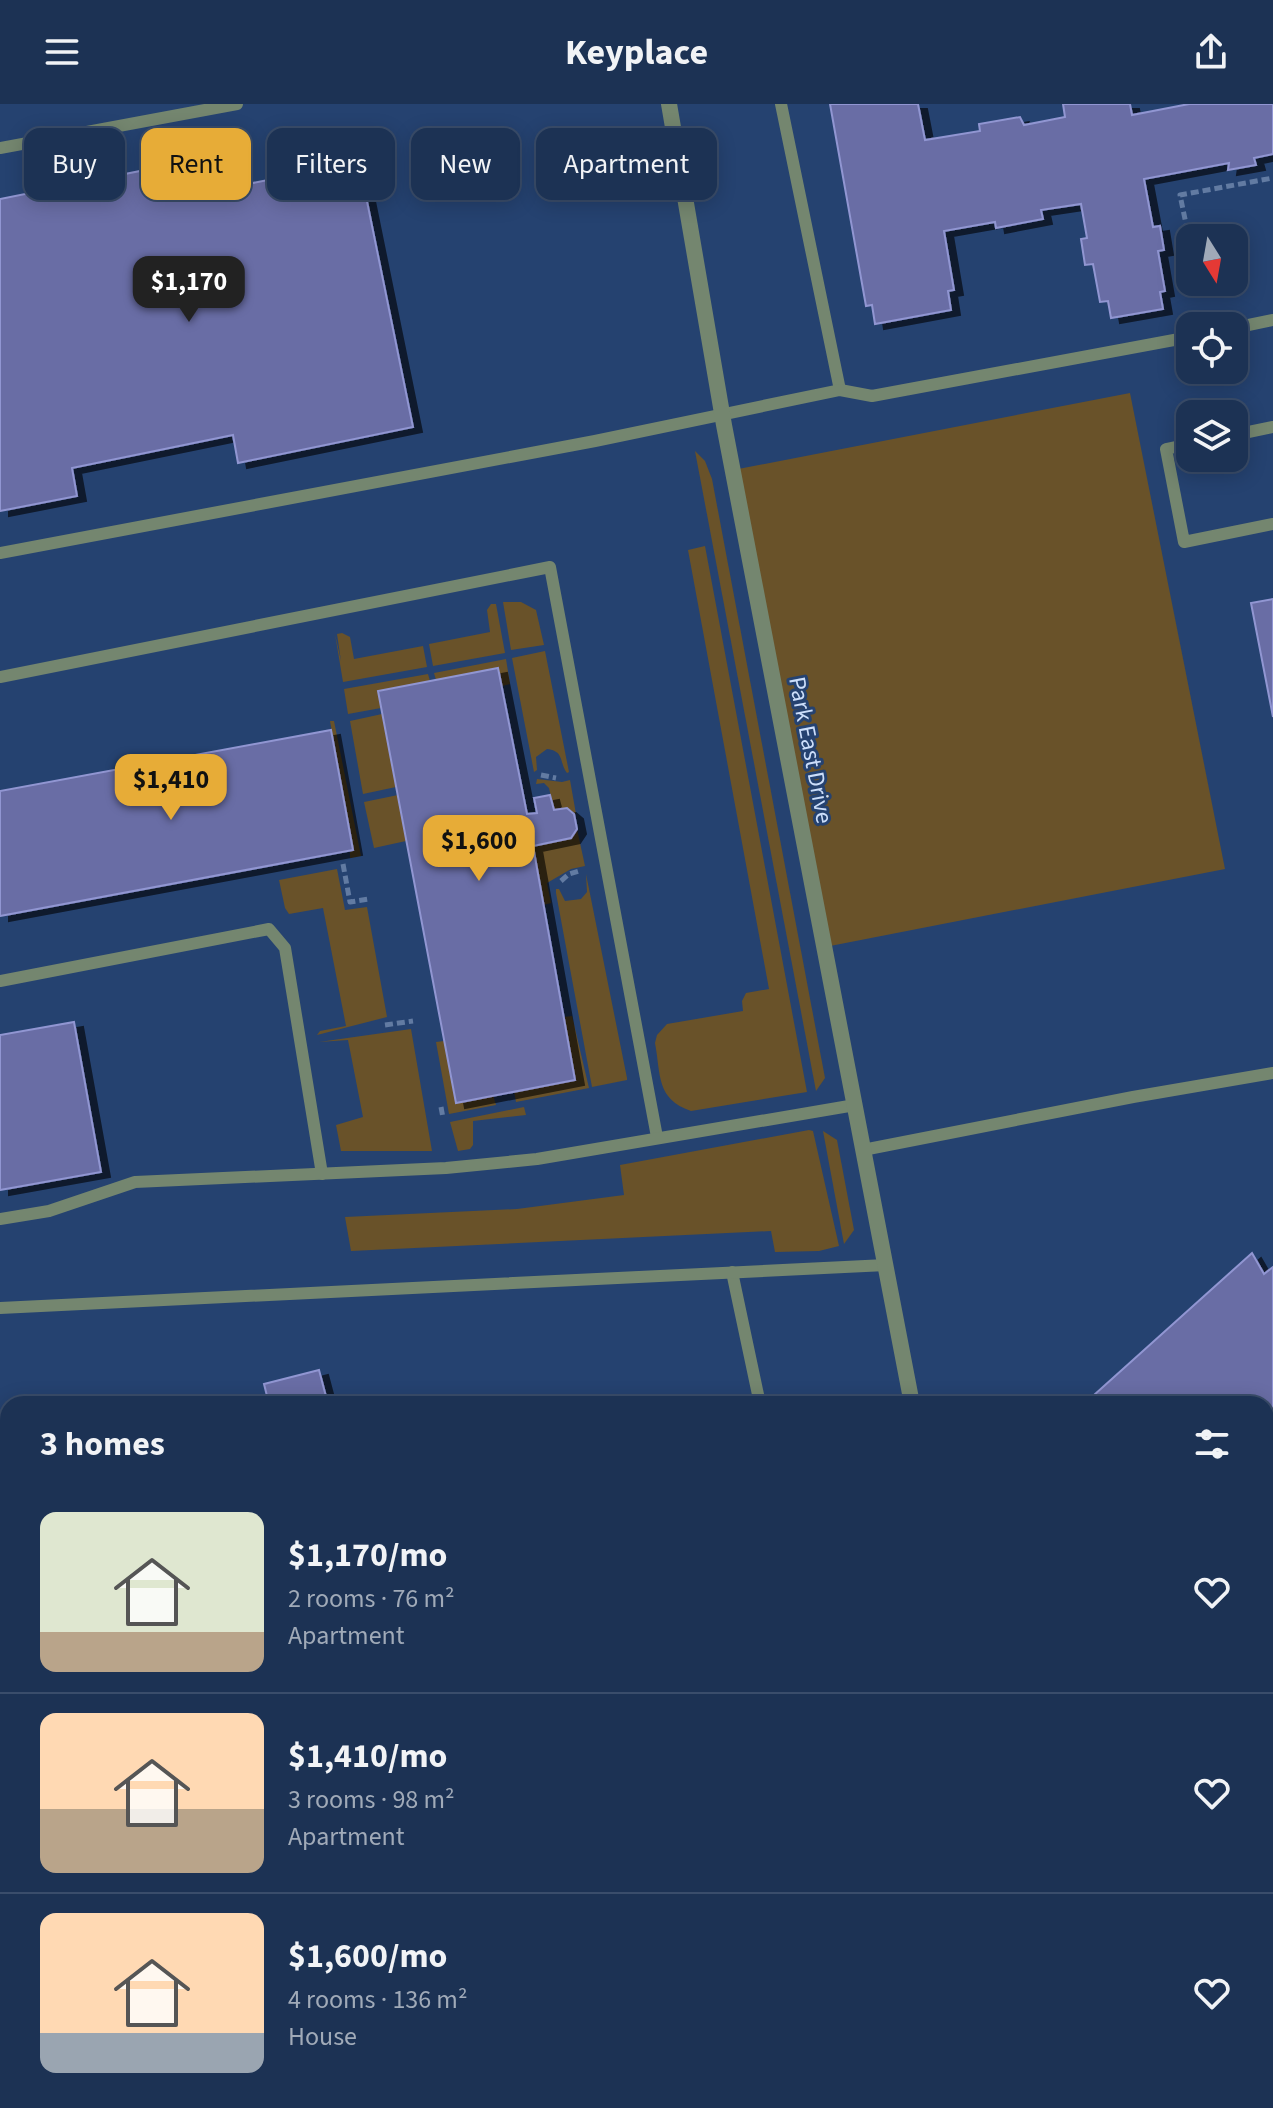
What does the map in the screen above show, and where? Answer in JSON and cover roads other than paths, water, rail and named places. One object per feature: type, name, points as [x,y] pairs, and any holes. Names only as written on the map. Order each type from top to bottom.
[{"type":"street","name":"Park East Drive","points":[[669,104],[723,416],[911,1396]]},
{"type":"lane","points":[[0,148],[237,104]]},
{"type":"lane","points":[[781,104],[840,390]]},
{"type":"lane","points":[[1248,325],[1273,320]]},
{"type":"lane","points":[[0,553],[723,416],[840,390],[872,396],[1176,340]]},
{"type":"lane","points":[[1248,432],[1273,427]]},
{"type":"lane","points":[[1176,447],[1166,449],[1184,542],[1273,524]]},
{"type":"lane","points":[[0,677],[550,567],[657,1137]]},
{"type":"lane","points":[[0,981],[269,929],[285,948],[322,1174]]},
{"type":"lane","points":[[863,1150],[1273,1073]]},
{"type":"lane","points":[[0,1219],[49,1211],[135,1182],[446,1168],[537,1159],[855,1105]]},
{"type":"lane","points":[[0,1308],[886,1265]]},
{"type":"lane","points":[[732,1272],[758,1396]]}]
